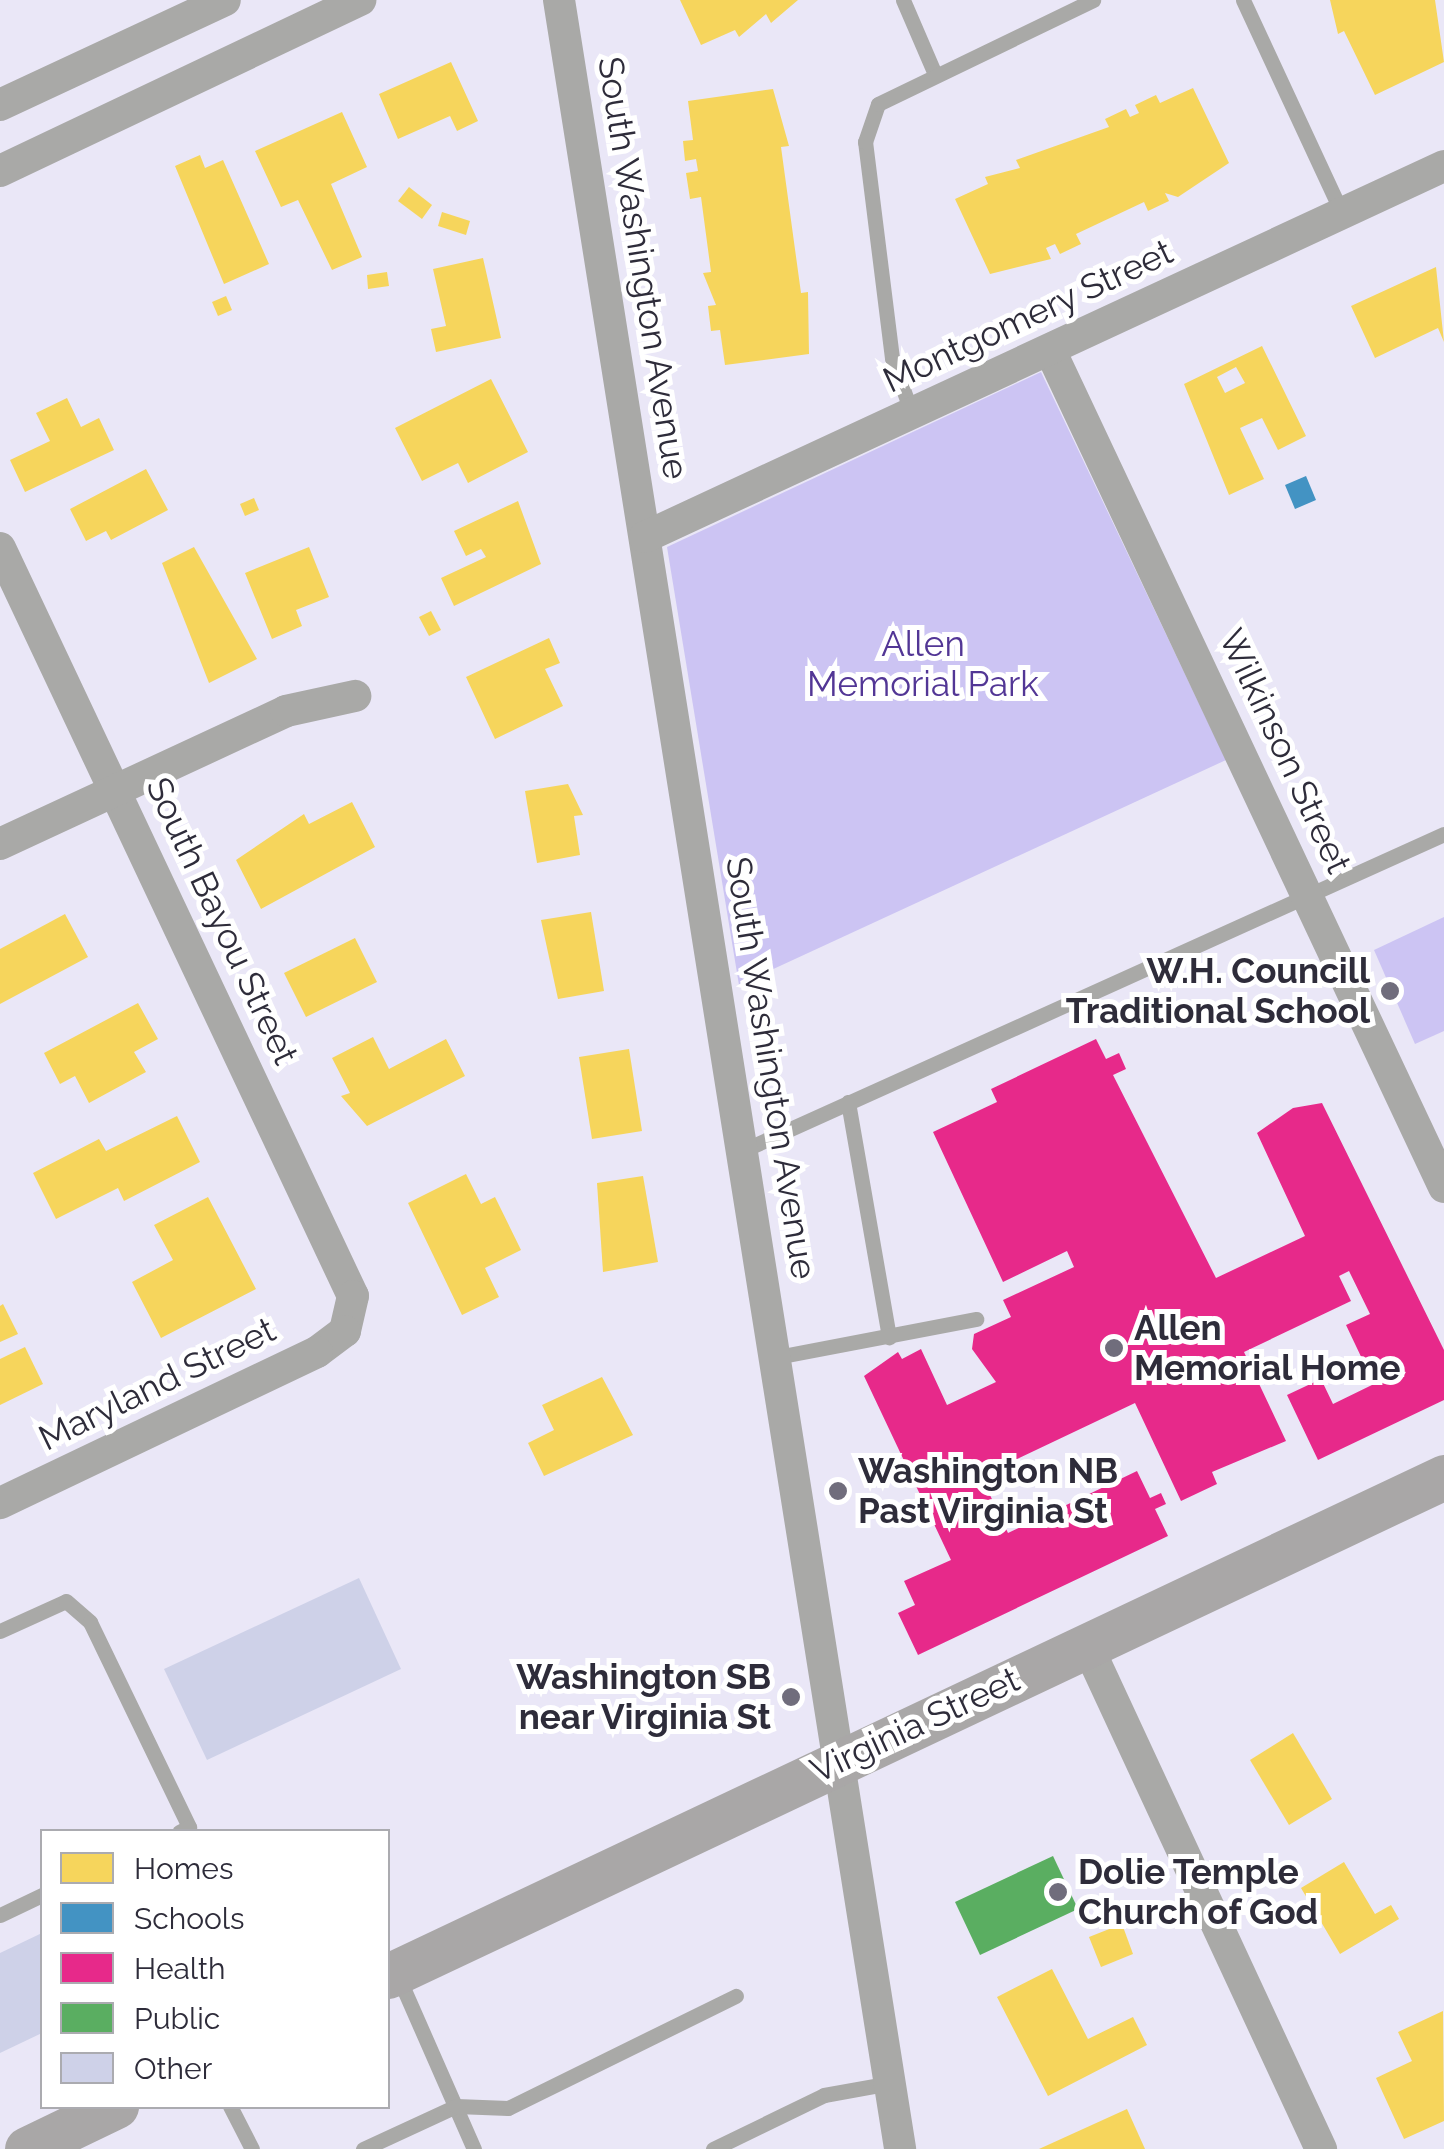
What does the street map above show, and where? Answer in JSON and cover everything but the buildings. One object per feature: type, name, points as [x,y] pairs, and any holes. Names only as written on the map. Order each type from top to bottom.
[{"type":"street","points":[[0,105],[225,0]]},
{"type":"street","name":"South Washington Avenue","points":[[559,0],[900,2149]]},
{"type":"street","points":[[0,171],[347,3]]},
{"type":"street","name":"Montgomery Street","points":[[645,536],[1444,166]]},
{"type":"street","name":"Wilkinson Street","points":[[1050,350],[1444,1187]]},
{"type":"street","name":"South Bayou Street","points":[[0,548],[353,1296],[346,1331]]},
{"type":"street","points":[[0,844],[286,711],[355,696]]},
{"type":"street","name":"Maryland Street","points":[[0,1504],[346,1331]]},
{"type":"street","name":"Virginia Street","points":[[392,1974],[1444,1477]]},
{"type":"street","points":[[1087,1644],[1321,2149]]},
{"type":"street","points":[[28,2149],[110,2109]]},
{"type":"lane","points":[[903,0],[934,72]]},
{"type":"lane","points":[[912,414],[892,358],[866,142],[878,104],[934,72],[1093,0]]},
{"type":"lane","points":[[1244,0],[1342,213]]},
{"type":"lane","points":[[744,1150],[1307,892],[1444,834]]},
{"type":"lane","points":[[848,1102],[888,1337]]},
{"type":"lane","points":[[777,1358],[976,1319]]},
{"type":"lane","points":[[0,1631],[66,1600],[90,1622],[189,1826],[184,1829]]},
{"type":"lane","points":[[0,1914],[40,1896]]},
{"type":"lane","points":[[392,1974],[474,2149]]},
{"type":"lane","points":[[362,2149],[456,2106],[508,2108],[736,1996]]},
{"type":"lane","points":[[712,2149],[824,2094],[890,2082]]},
{"type":"lane","points":[[232,2109],[252,2149]]},
{"type":"green space","name":"Allen Memorial Park","points":[[1041,372],[1226,760],[739,985],[667,547]]},
{"type":"green space","points":[[1444,917],[1444,1031],[1415,1044],[1374,950]]},
{"type":"place","name":"W.H. Councill Traditional School","points":[[1390,991]]},
{"type":"place","name":"Allen Memorial Home","points":[[1114,1348]]},
{"type":"place","name":"Washington NB Past Virginia St","points":[[838,1491]]},
{"type":"place","name":"Washington SB near Virginia St","points":[[791,1697]]},
{"type":"place","name":"Dolie Temple Church of God","points":[[1058,1892]]}]
